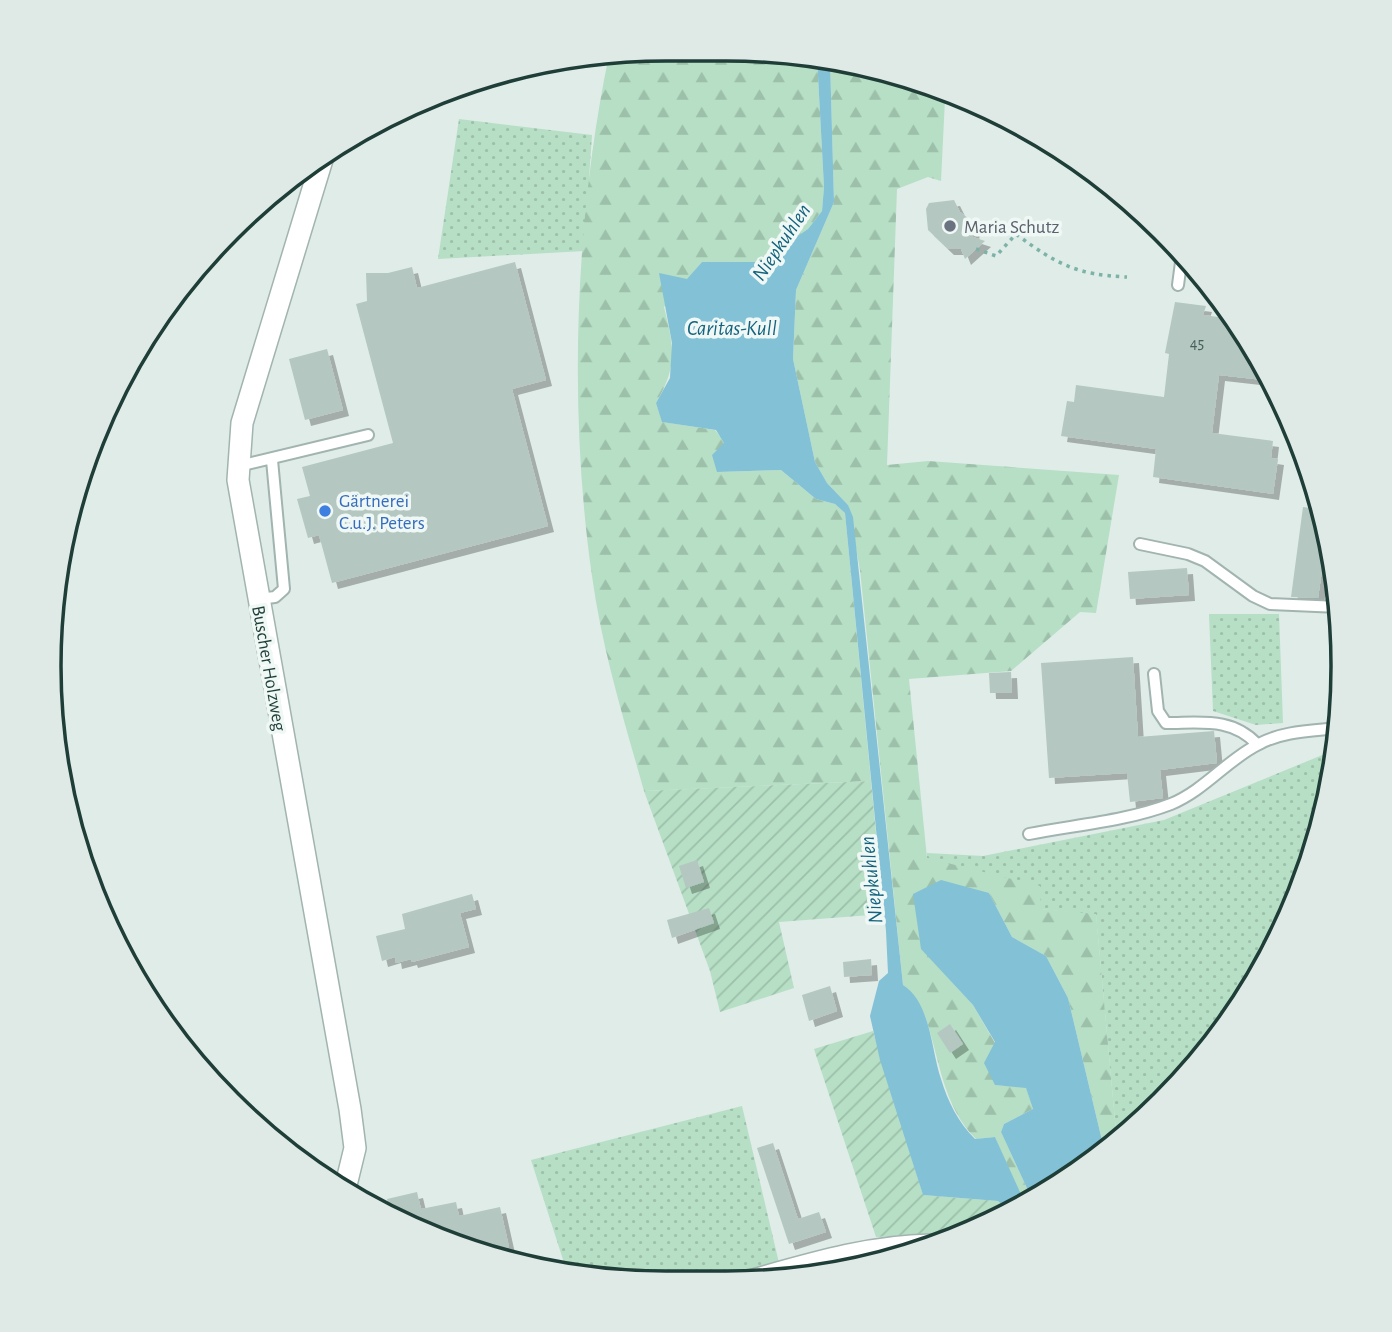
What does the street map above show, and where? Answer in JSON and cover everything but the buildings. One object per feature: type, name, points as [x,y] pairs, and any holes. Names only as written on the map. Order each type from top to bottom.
[{"type":"street","name":"Buscher Holzweg","points":[[318,171],[242,422],[238,480],[350,1109],[355,1148],[347,1180]]},
{"type":"street","points":[[804,1266],[851,1253],[900,1245]]},
{"type":"lane","points":[[1178,285],[1180,266]]},
{"type":"lane","points":[[239,466],[368,435]]},
{"type":"lane","points":[[258,599],[275,597],[284,589],[272,460]]},
{"type":"lane","points":[[1140,544],[1197,558],[1270,604],[1328,606]]},
{"type":"lane","points":[[1154,674],[1158,711],[1166,723],[1226,723],[1246,733],[1257,744]]},
{"type":"lane","points":[[1029,834],[1133,815],[1171,804],[1198,790],[1257,744],[1284,734],[1327,730]]},
{"type":"path","points":[[976,249],[996,256],[1016,234],[1064,267],[1094,276],[1127,277]]},
{"type":"green space","points":[[726,61],[818,68],[824,187],[822,211],[808,229],[759,262],[702,262],[664,307],[672,356],[668,378],[656,403],[663,422],[715,430],[725,443],[717,472],[781,470],[816,499],[835,504],[845,513],[871,781],[644,791],[602,630],[584,513],[578,381],[579,314],[582,248],[607,64]]},
{"type":"green space","points":[[830,71],[883,82],[945,102],[941,181],[928,177],[897,189],[887,465],[928,461],[1119,475],[1096,613],[1080,612],[1011,671],[909,679],[927,858],[1040,886],[1041,909],[1096,914],[1116,1128],[1102,1140],[1068,998],[1046,956],[1012,937],[989,893],[922,949],[973,1005],[995,1043],[995,1085],[1026,1087],[1033,1109],[1004,1124],[1001,1132],[1028,1190],[1020,1194],[995,1137],[976,1139],[956,1111],[943,1081],[925,1016],[903,985],[860,570],[848,505],[827,483],[815,462],[793,359],[796,290],[834,202]]},
{"type":"green space","points":[[459,119],[592,135],[584,251],[438,259]]},
{"type":"green space","points":[[1209,614],[1279,614],[1283,723],[1256,725],[1213,711]]},
{"type":"green space","points":[[1324,754],[1299,860],[1285,897],[1250,968],[1229,1002],[1181,1065],[1116,1128],[1096,915],[1040,909],[927,858],[927,853],[983,856],[1164,820]]},
{"type":"green space","points":[[871,781],[884,914],[779,922],[794,988],[720,1012],[710,971],[644,791]]},
{"type":"green space","points":[[873,1031],[923,1195],[998,1201],[1001,1204],[934,1234],[876,1237],[814,1049]]},
{"type":"green space","points":[[742,1106],[779,1263],[761,1269],[666,1271],[564,1262],[531,1160]]},
{"type":"water","name":"Caritas-Kull","points":[[818,68],[830,71],[834,202],[796,290],[793,359],[815,462],[827,483],[848,505],[853,517],[903,985],[912,993],[925,1015],[950,1104],[975,1139],[995,1137],[1021,1194],[1001,1204],[998,1201],[923,1195],[880,1060],[870,1016],[879,981],[888,973],[886,931],[845,513],[835,504],[816,499],[781,470],[717,472],[712,455],[724,443],[716,430],[662,422],[656,403],[670,378],[672,343],[659,273],[687,279],[702,262],[759,262],[808,229],[822,211],[824,187]]},
{"type":"water","points":[[941,880],[989,893],[1012,937],[1046,956],[1068,998],[1102,1140],[1028,1190],[1001,1132],[1004,1124],[1033,1109],[1026,1088],[995,1085],[984,1063],[995,1042],[973,1005],[921,949],[913,894]]},
{"type":"place","name":"Maria Schutz","points":[[950,226]]},
{"type":"place","name":"Gärtnerei C.u.J. Peters","points":[[325,511]]},
{"type":"water label","name":"Niepkuhlen","points":[[781,242]]},
{"type":"water label","name":"Niepkuhlen","points":[[871,880]]}]
